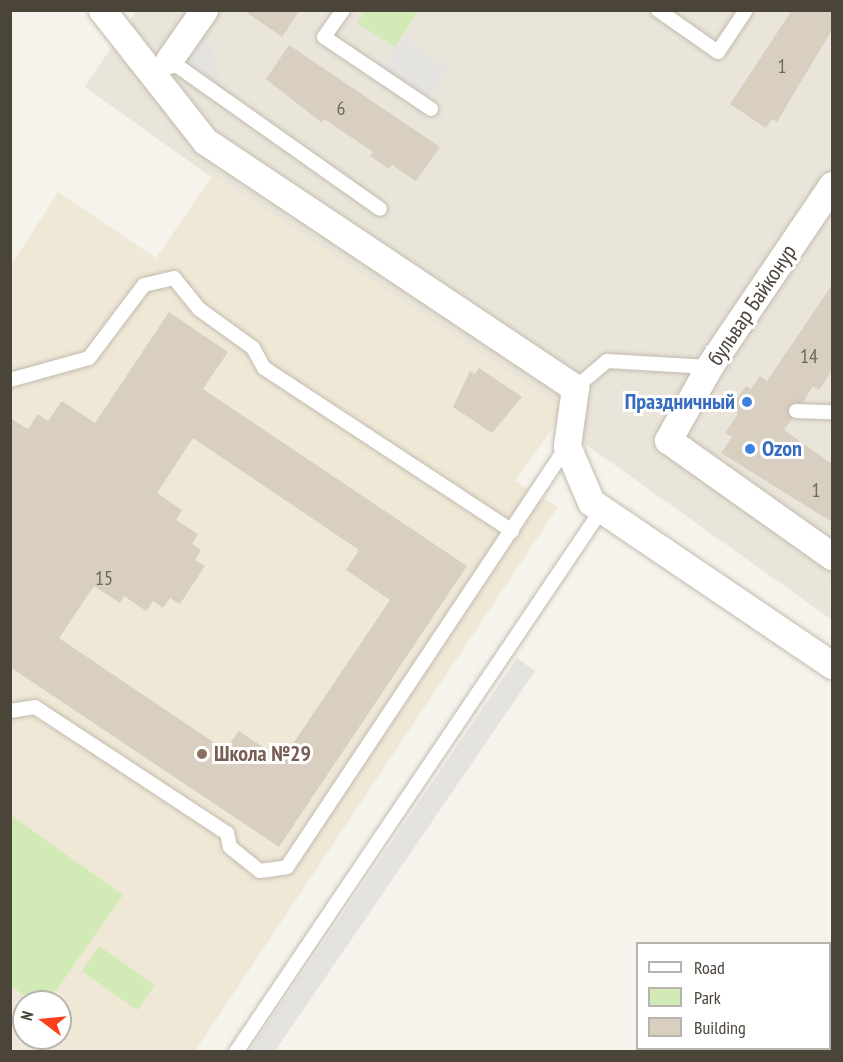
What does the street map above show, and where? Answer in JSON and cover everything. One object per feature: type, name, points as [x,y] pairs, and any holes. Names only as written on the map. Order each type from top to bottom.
[{"type":"street","points":[[102,10],[205,141],[575,388],[567,446],[591,502],[832,665]]},
{"type":"street","points":[[169,60],[204,10]]},
{"type":"street","name":"бульвар Байконур","points":[[832,186],[709,367],[668,440],[832,556]]},
{"type":"lane","points":[[343,10],[324,37],[431,109]]},
{"type":"lane","points":[[658,10],[718,52],[746,10]]},
{"type":"lane","points":[[169,60],[380,209]]},
{"type":"lane","points":[[10,380],[89,358],[144,285],[174,278],[199,309],[253,348],[264,368],[512,531]]},
{"type":"lane","points":[[575,388],[607,361],[709,367]]},
{"type":"lane","points":[[796,411],[832,412]]},
{"type":"lane","points":[[10,711],[35,707],[227,833],[230,847],[260,871],[287,867],[567,446]]},
{"type":"lane","points":[[236,1052],[602,509]]},
{"type":"shaded area","points":[[136,11],[832,11],[832,620],[85,87]]},
{"type":"shaded area","points":[[202,13],[225,99],[169,60]]},
{"type":"shaded area","points":[[404,39],[448,69],[421,108],[377,79]]},
{"type":"shaded area","name":"Школа №29","points":[[213,175],[566,409],[515,481],[558,507],[195,1051],[11,1051],[10,267],[58,192],[156,258]]},
{"type":"shaded area","points":[[517,658],[535,671],[275,1051],[249,1051]]},
{"type":"green space","points":[[365,11],[418,11],[395,47],[357,23]]},
{"type":"green space","points":[[11,815],[123,895],[56,990],[16,990],[11,986]]},
{"type":"green space","points":[[99,946],[155,985],[137,1010],[82,971]]},
{"type":"building","points":[[243,10],[300,10],[282,37]]},
{"type":"building","points":[[792,10],[832,10],[832,30],[777,122],[772,119],[766,128],[730,104]]},
{"type":"building","points":[[289,45],[440,147],[416,181],[392,165],[389,169],[370,156],[373,152],[324,119],[322,123],[266,79]]},
{"type":"building","points":[[832,285],[832,370],[819,390],[813,386],[803,402],[789,406],[792,419],[784,430],[832,464],[832,522],[721,453],[732,437],[725,433],[738,414],[730,409],[746,386],[751,389],[760,376],[767,381]]},
{"type":"building","points":[[169,312],[228,352],[203,389],[467,566],[279,847],[10,667],[10,418],[28,429],[38,414],[48,421],[62,401],[95,423]],"holes":[[[193,438],[359,550],[346,570],[390,600],[282,760],[239,731],[225,750],[59,638],[94,586],[120,603],[124,596],[146,611],[153,601],[163,608],[170,598],[180,604],[205,566],[195,560],[201,550],[192,544],[198,534],[176,520],[182,510],[157,493]]]},
{"type":"building","points":[[479,368],[522,397],[492,433],[453,407],[470,371],[475,374]]},
{"type":"place","name":"Праздничный","points":[[747,402]]},
{"type":"place","name":"Ozon","points":[[750,449]]},
{"type":"place","name":"Школа №29","points":[[202,754]]}]
